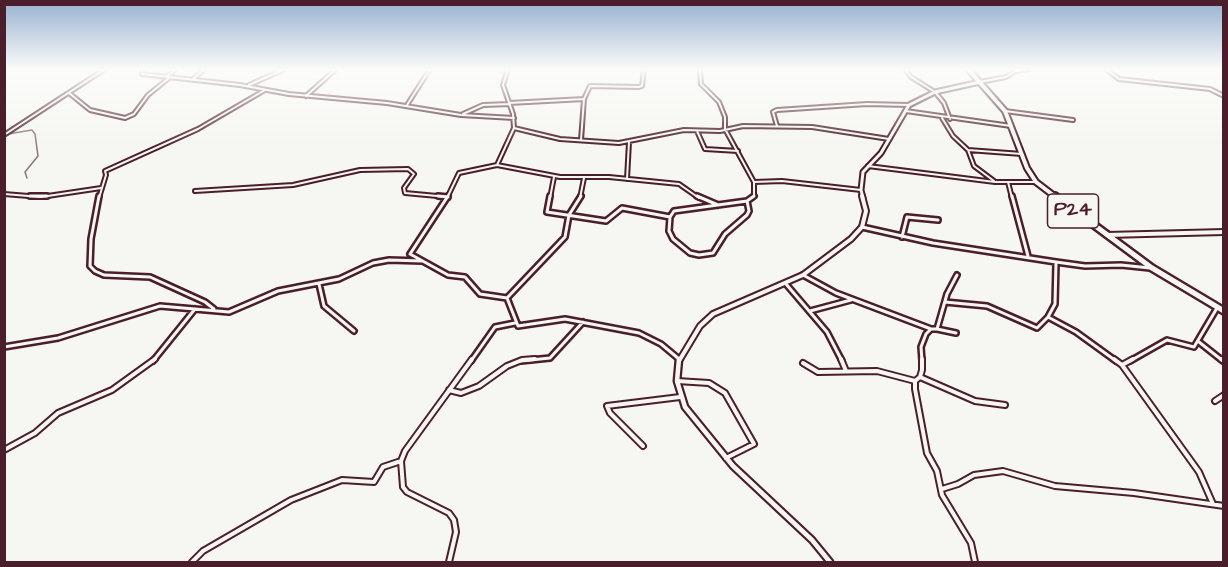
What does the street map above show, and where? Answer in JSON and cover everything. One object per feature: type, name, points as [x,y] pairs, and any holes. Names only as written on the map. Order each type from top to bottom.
[{"type":"main road","name":"P24","points":[[992,95],[1005,111],[1036,182],[1152,268],[1224,311]]},
{"type":"street","points":[[4,135],[65,95]]},
{"type":"street","points":[[72,95],[90,110],[128,117],[136,111],[148,95]]},
{"type":"street","points":[[215,310],[206,302],[150,277],[95,272],[90,266],[91,239],[107,169],[198,129],[256,95]]},
{"type":"street","points":[[302,95],[406,105],[461,115],[514,118]]},
{"type":"street","points":[[406,105],[412,95]]},
{"type":"street","points":[[497,165],[514,128],[514,118],[506,95]]},
{"type":"street","points":[[581,140],[586,95]]},
{"type":"street","points":[[713,95],[722,108],[725,129],[754,182],[754,196],[747,201],[678,210],[670,217],[669,231],[673,239],[690,253],[706,255],[717,250],[725,234],[747,215],[749,211],[747,201]]},
{"type":"street","points":[[830,562],[812,540],[756,490],[726,458],[685,407],[680,397],[677,381],[679,359],[700,326],[713,314],[803,275],[851,239],[862,227],[866,206],[861,190],[863,172],[880,153],[909,105],[926,95]]},
{"type":"street","points":[[938,95],[944,103],[950,119]]},
{"type":"street","points":[[461,115],[483,105],[584,99]]},
{"type":"street","points":[[777,126],[773,112],[777,110],[867,104],[909,105]]},
{"type":"street","points":[[906,111],[942,118],[1011,126]]},
{"type":"street","points":[[1005,111],[1073,120]]},
{"type":"street","points":[[942,118],[953,136],[968,150],[974,166],[995,182]]},
{"type":"street","points":[[514,128],[560,139],[629,142],[641,138],[697,131],[777,126],[838,130],[889,139]]},
{"type":"street","points":[[697,131],[705,149],[738,151]]},
{"type":"street","points":[[627,179],[629,142]]},
{"type":"street","points":[[968,150],[1022,154]]},
{"type":"street","points":[[507,298],[480,294],[465,277],[448,275],[410,255],[410,251],[448,197],[459,173],[497,165],[554,177],[609,177],[679,184],[701,199],[718,205]]},
{"type":"street","points":[[867,166],[995,182],[1036,182]]},
{"type":"street","points":[[195,190],[293,185],[360,170],[408,169],[414,174],[404,188],[405,193],[448,197]]},
{"type":"street","points":[[554,177],[547,210],[606,221],[622,208],[670,217]]},
{"type":"street","points":[[507,298],[565,237],[569,214],[582,195],[584,178]]},
{"type":"street","points":[[754,182],[801,183],[861,190]]},
{"type":"street","points":[[1008,182],[1028,256]]},
{"type":"street","points":[[4,194],[41,197],[101,188]]},
{"type":"street","points":[[902,237],[906,217],[938,220]]},
{"type":"street","points":[[862,227],[902,237],[1056,262],[1085,266],[1121,265],[1152,268]]},
{"type":"street","points":[[1106,235],[1224,232]]},
{"type":"street","points":[[4,347],[58,338],[160,306],[229,312],[278,291],[319,284],[353,274],[373,263],[424,261]]},
{"type":"street","points":[[945,302],[987,306],[1035,328],[1048,317],[1056,297],[1056,262]]},
{"type":"street","points":[[803,275],[853,299],[931,329],[956,333]]},
{"type":"street","points":[[938,329],[945,302],[957,275]]},
{"type":"street","points":[[319,284],[324,306],[354,332]]},
{"type":"street","points":[[786,284],[810,311],[837,349],[846,371]]},
{"type":"street","points":[[507,298],[515,322],[520,326],[565,319],[583,322],[650,337],[679,359]]},
{"type":"street","points":[[810,311],[853,299]]},
{"type":"street","points":[[1122,365],[1164,341],[1170,340],[1191,347],[1199,342],[1217,307]]},
{"type":"street","points":[[4,450],[24,441],[58,413],[112,390],[146,368],[195,309]]},
{"type":"street","points":[[1048,317],[1076,332],[1122,365],[1199,472],[1214,504]]},
{"type":"street","points":[[449,562],[456,532],[454,520],[449,513],[407,492],[403,487],[401,461],[405,451],[495,327],[515,322]]},
{"type":"street","points":[[449,390],[461,393],[487,381],[507,366],[522,360],[550,358],[583,322]]},
{"type":"street","points":[[804,363],[818,372],[877,371],[915,381],[920,377],[923,360],[921,347],[926,334],[931,329]]},
{"type":"street","points":[[1199,342],[1224,361]]},
{"type":"street","points":[[920,377],[975,401],[1005,405]]},
{"type":"street","points":[[677,381],[709,383],[725,393],[754,444],[726,458]]},
{"type":"street","points":[[915,381],[924,440],[937,471],[942,495],[971,543],[975,562]]},
{"type":"street","points":[[1215,401],[1224,395]]},
{"type":"street","points":[[643,446],[610,413],[607,406],[680,397]]},
{"type":"street","points":[[192,562],[203,551],[291,500],[342,480],[374,482],[383,467],[401,461]]},
{"type":"street","points":[[942,489],[958,484],[974,475],[1003,471],[1055,486],[1224,506]]},
{"type":"waterway","points":[[8,134],[32,130],[35,134],[38,156],[25,172],[27,178]]}]
